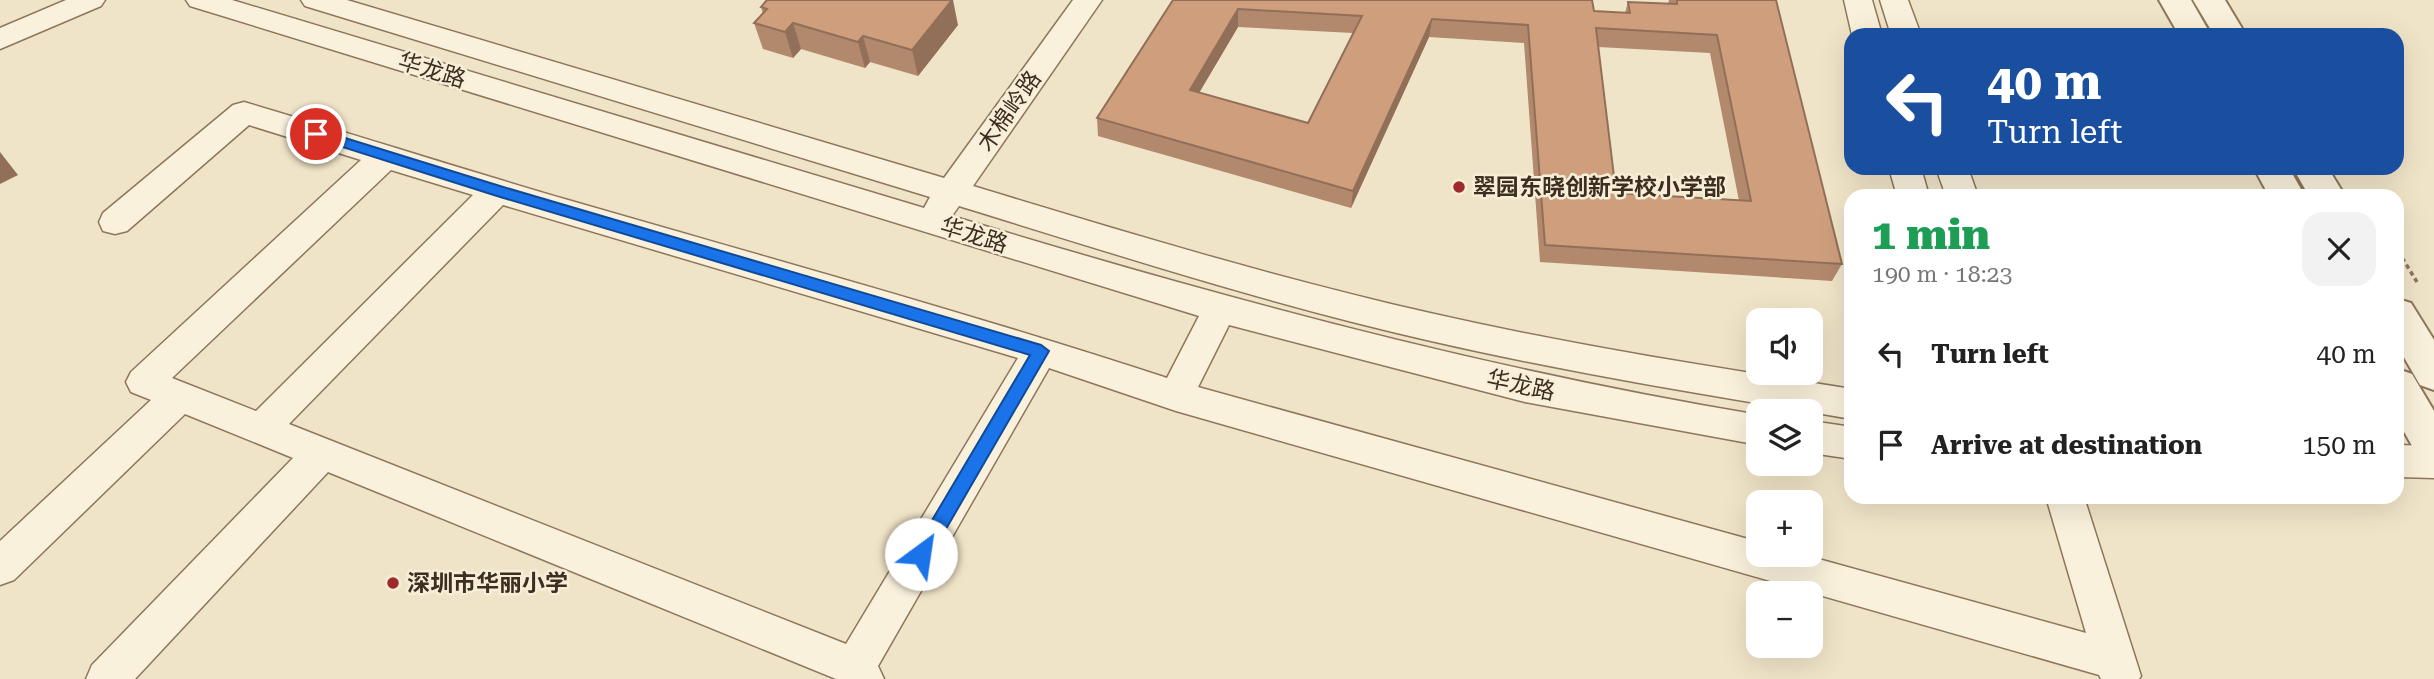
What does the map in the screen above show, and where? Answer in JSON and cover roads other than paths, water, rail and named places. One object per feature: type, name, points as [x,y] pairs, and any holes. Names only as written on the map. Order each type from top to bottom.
[{"type":"street","points":[[0,39],[91,0]]},
{"type":"street","name":"华龙路","points":[[200,0],[1219,310],[1420,363],[1597,402],[1746,428]]},
{"type":"street","name":"华龙路","points":[[315,0],[1240,279],[1430,327],[1621,368],[1844,403]]},
{"type":"street","name":"木棉岭路","points":[[930,221],[1088,0]]},
{"type":"street","points":[[1858,0],[1865,28]]},
{"type":"street","points":[[1894,0],[1904,28]]},
{"type":"street","points":[[2175,0],[2191,28]]},
{"type":"street","points":[[2209,0],[2226,28]]},
{"type":"street","points":[[115,222],[244,113],[497,191],[1041,351],[1176,396],[2122,673]]},
{"type":"street","points":[[387,155],[144,382],[859,673],[1041,351]]},
{"type":"street","points":[[260,430],[497,191]]},
{"type":"street","points":[[1176,396],[1219,310]]},
{"type":"street","points":[[2404,324],[2434,374]]},
{"type":"street","points":[[2404,396],[2434,448]]},
{"type":"street","points":[[0,567],[179,397]]},
{"type":"street","points":[[1823,439],[1844,442]]},
{"type":"street","points":[[107,679],[321,454]]},
{"type":"street","points":[[2404,461],[2434,463]]},
{"type":"street","points":[[2067,504],[2122,673]]},
{"type":"place","name":"翠园东晓创新学校小学部","points":[[1459,187]]},
{"type":"place","name":"深圳市华丽小学","points":[[393,583]]}]
